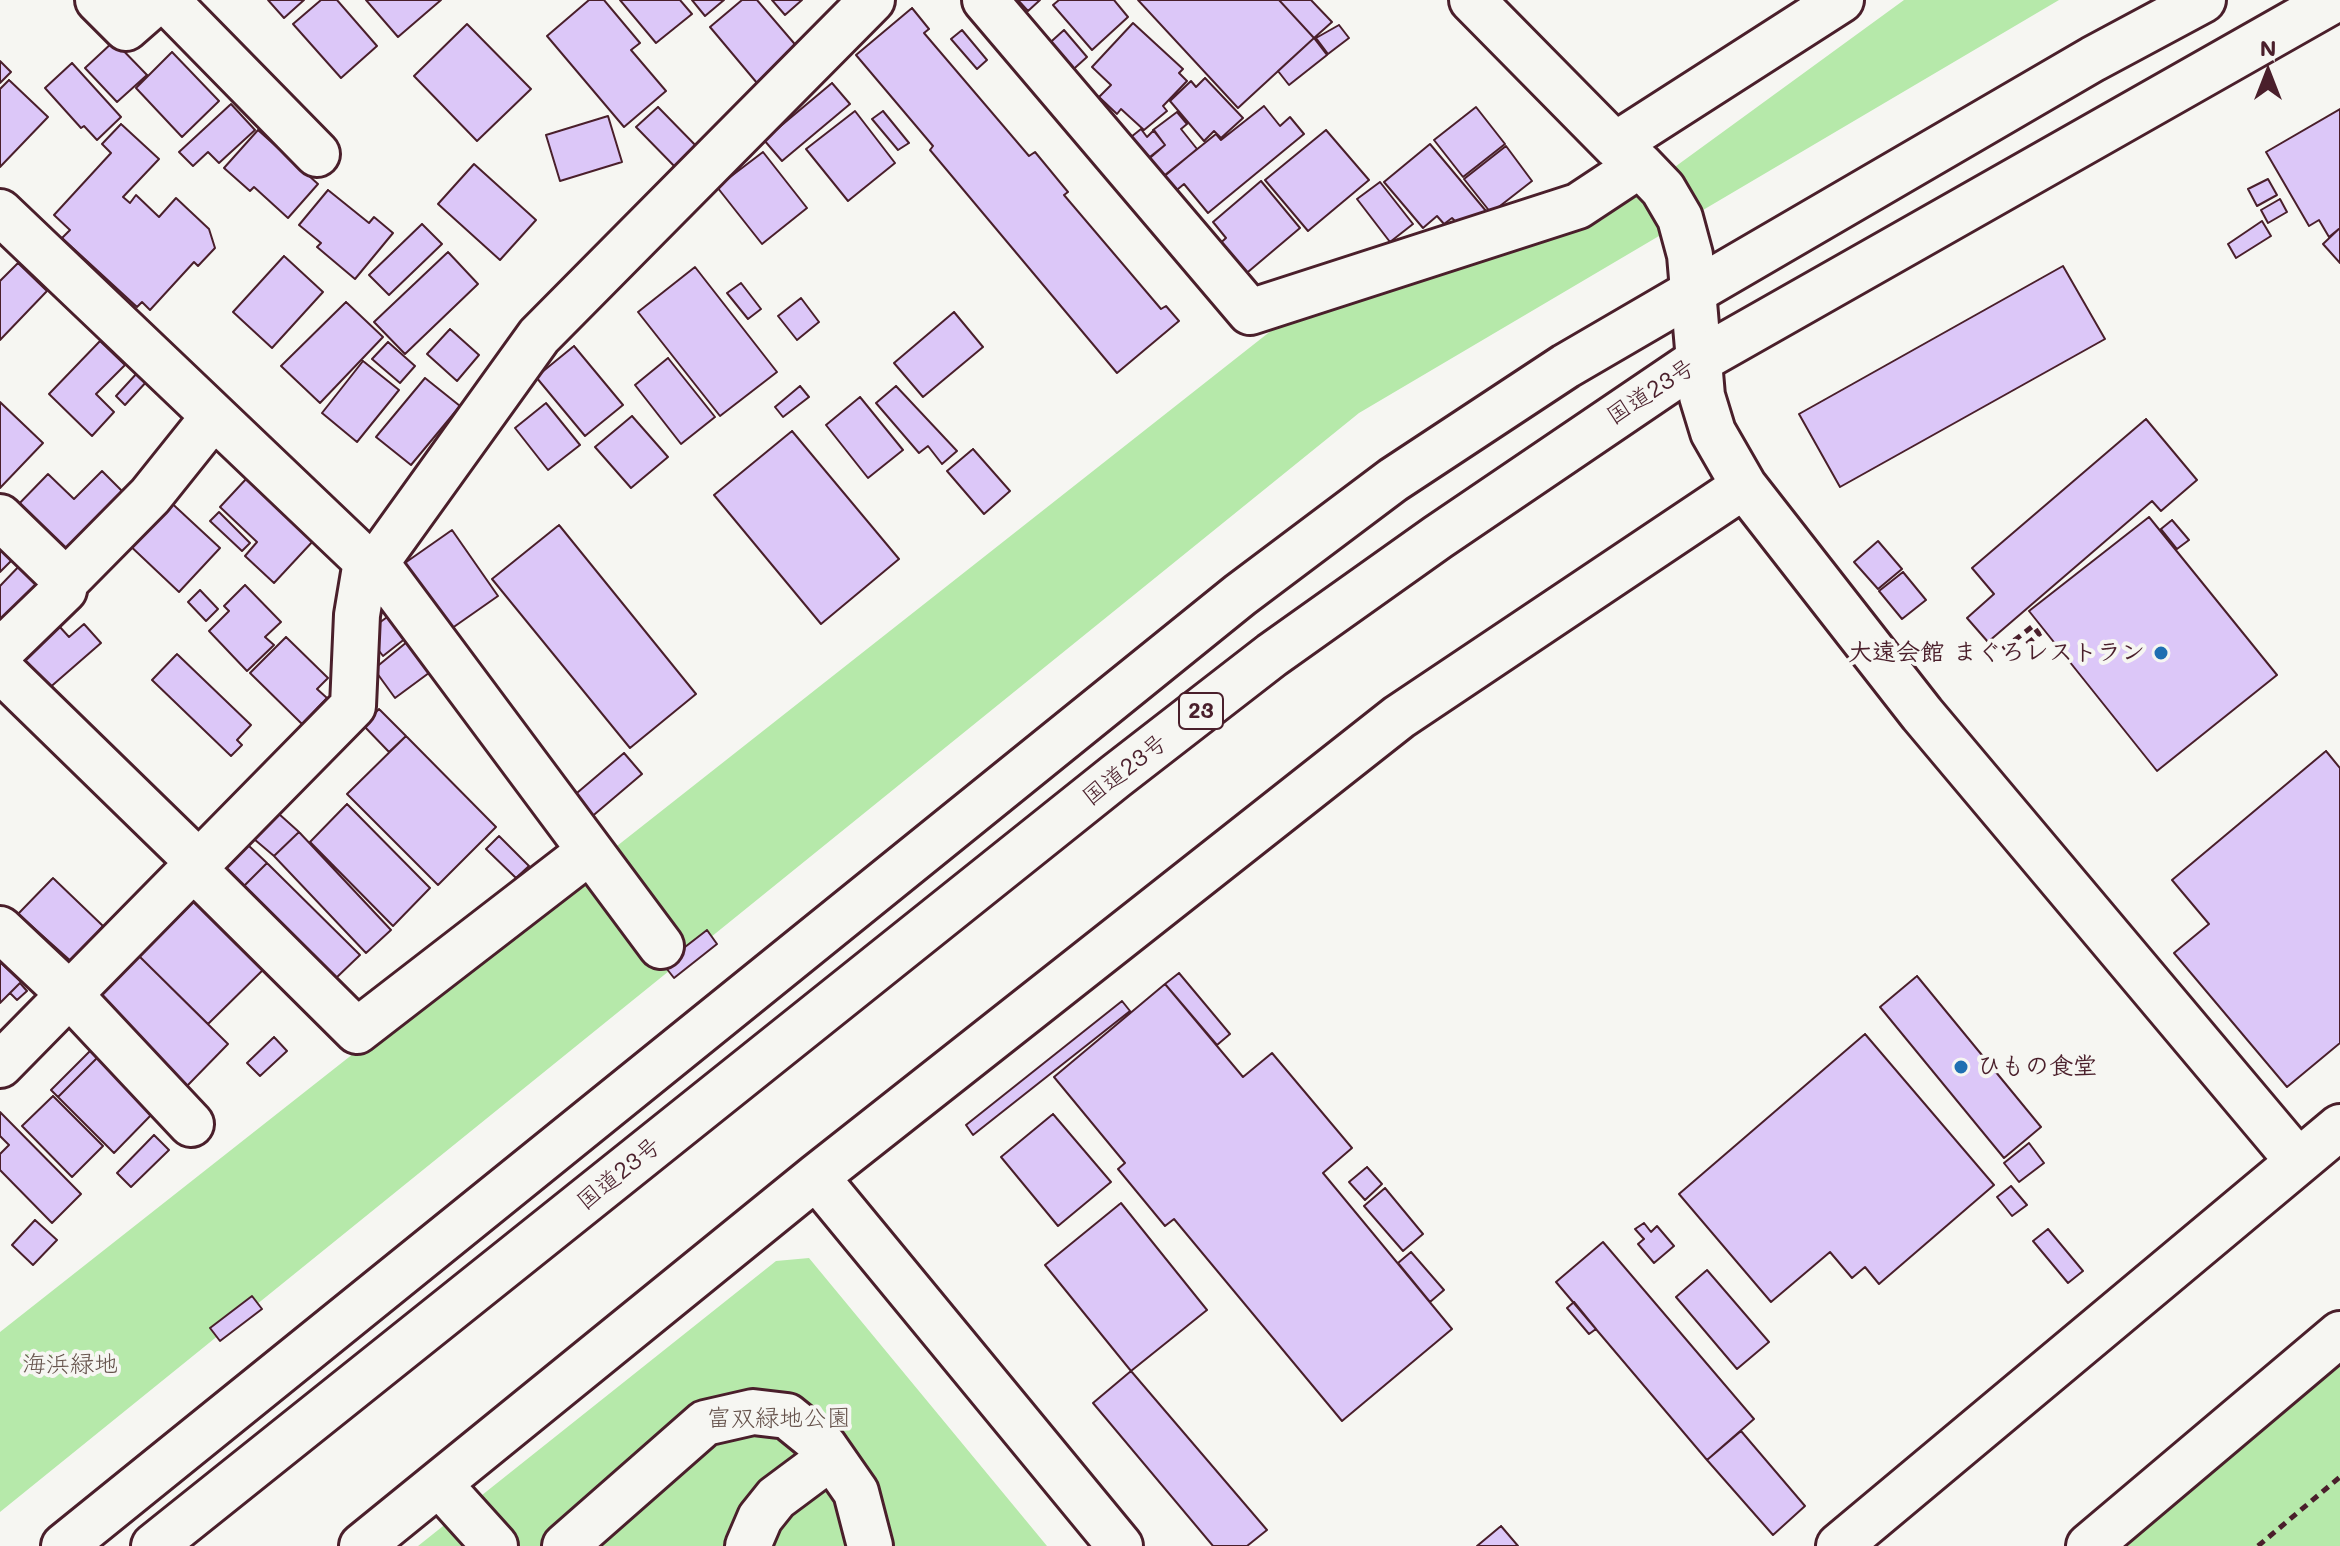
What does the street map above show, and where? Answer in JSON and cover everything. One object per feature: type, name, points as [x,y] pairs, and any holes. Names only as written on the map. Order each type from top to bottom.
[{"type":"main road","points":[[98,0],[126,28],[158,0]]},
{"type":"main road","points":[[166,0],[317,154]]},
{"type":"main road","points":[[0,1065],[353,706],[357,615],[371,562],[539,336],[872,0]]},
{"type":"main road","points":[[985,0],[1250,312],[1578,206],[1628,155],[1841,0]]},
{"type":"main road","points":[[1472,0],[1663,189],[1680,218],[1690,255],[1696,362],[1713,432],[1744,486],[1922,714],[2298,1161]]},
{"type":"main road","points":[[64,1546],[1240,595],[1393,480],[1566,366],[2093,59],[2203,0]]},
{"type":"main road","name":"国道23号","points":[[154,1546],[1116,776],[1272,655],[1589,432],[1696,362],[2334,0]]},
{"type":"main road","points":[[0,212],[371,562],[661,946]]},
{"type":"main road","points":[[0,652],[64,590],[66,581],[150,496],[214,416]]},
{"type":"main road","points":[[362,1546],[816,1177],[1399,717],[1744,486]]},
{"type":"main road","points":[[0,517],[66,581]]},
{"type":"main road","points":[[0,669],[357,1031],[590,851]]},
{"type":"main road","points":[[0,929],[69,994],[191,1124]]},
{"type":"main road","points":[[1840,1546],[2340,1127]]},
{"type":"main road","points":[[816,1177],[1120,1546]]},
{"type":"main road","points":[[2089,1546],[2340,1334]]},
{"type":"main road","points":[[565,1546],[705,1423],[753,1412],[787,1416],[824,1446],[856,1492],[870,1546]]},
{"type":"main road","points":[[748,1546],[760,1518],[776,1498],[831,1457]]},
{"type":"main road","points":[[439,1484],[495,1546]]},
{"type":"path","points":[[2003,649],[2033,626],[2042,632],[2027,644]]},
{"type":"path","points":[[2258,1546],[2340,1477]]},
{"type":"green space","name":"海浜緑地","points":[[1904,0],[2059,0],[1359,413],[0,1512],[0,1332],[1272,330],[1602,220]]},
{"type":"green space","name":"富双緑地公園","points":[[809,1258],[1047,1546],[418,1546],[776,1261]]},
{"type":"green space","points":[[2340,1365],[2340,1546],[2124,1546]]},
{"type":"building","points":[[268,0],[304,0],[284,18]]},
{"type":"building","points":[[321,0],[337,0],[377,46],[341,78],[293,24]]},
{"type":"building","points":[[366,0],[441,0],[398,37]]},
{"type":"building","points":[[589,0],[604,0],[640,43],[631,50],[666,91],[624,127],[547,36]]},
{"type":"building","points":[[620,0],[680,0],[692,14],[656,43]]},
{"type":"building","points":[[692,0],[724,0],[705,16]]},
{"type":"building","points":[[742,0],[757,0],[799,49],[757,83],[710,27]]},
{"type":"building","points":[[772,0],[802,0],[785,15]]},
{"type":"building","points":[[1018,0],[1040,0],[1028,11]]},
{"type":"building","points":[[1059,0],[1114,0],[1128,17],[1092,50],[1053,5]]},
{"type":"building","points":[[1138,0],[1279,0],[1314,38],[1238,108]]},
{"type":"building","points":[[1279,0],[1311,0],[1332,22],[1314,38]]},
{"type":"building","points":[[912,8],[929,29],[924,33],[1029,156],[1035,152],[1068,192],[1064,195],[1161,309],[1166,306],[1179,321],[1117,373],[930,150],[933,146],[856,55]]},
{"type":"building","points":[[1133,23],[1183,69],[1179,73],[1187,81],[1163,106],[1167,111],[1144,130],[1121,109],[1117,114],[1099,97],[1111,85],[1092,67]]},
{"type":"building","points":[[467,24],[531,89],[477,141],[414,76]]},
{"type":"building","points":[[1339,25],[1349,38],[1328,54],[1316,38]]},
{"type":"building","points":[[962,30],[987,60],[977,69],[951,39]]},
{"type":"building","points":[[1064,30],[1087,57],[1067,75],[1044,48]]},
{"type":"building","points":[[1314,38],[1327,55],[1289,85],[1278,71]]},
{"type":"building","points":[[114,41],[147,75],[117,102],[85,68]]},
{"type":"building","points":[[172,52],[219,101],[182,137],[136,88]]},
{"type":"building","points":[[0,61],[11,72],[0,83]]},
{"type":"building","points":[[72,63],[121,117],[97,140],[84,126],[81,128],[45,88]]},
{"type":"building","points":[[1205,78],[1243,118],[1221,138],[1214,131],[1204,141],[1170,101],[1191,81],[1196,87]]},
{"type":"building","points":[[9,80],[48,117],[0,167],[0,89]]},
{"type":"building","points":[[832,83],[850,104],[782,161],[764,140]]},
{"type":"building","points":[[231,104],[255,130],[219,163],[208,152],[193,166],[179,152]]},
{"type":"building","points":[[1264,106],[1280,126],[1290,117],[1304,134],[1208,213],[1184,184],[1172,194],[1160,179],[1216,134],[1221,140]]},
{"type":"building","points":[[658,107],[702,152],[680,172],[636,127]]},
{"type":"building","points":[[1476,107],[1505,144],[1463,177],[1434,140]]},
{"type":"building","points":[[2340,109],[2340,228],[2329,237],[2319,220],[2309,226],[2266,152]]},
{"type":"building","points":[[855,111],[895,163],[848,201],[806,149]]},
{"type":"building","points":[[883,111],[909,143],[898,150],[872,119]]},
{"type":"building","points":[[1177,112],[1187,124],[1181,129],[1197,149],[1161,179],[1146,160],[1165,145],[1153,130]]},
{"type":"building","points":[[608,116],[622,162],[560,181],[546,135]]},
{"type":"building","points":[[121,124],[159,159],[123,197],[130,203],[136,195],[159,217],[176,198],[209,229],[215,248],[198,266],[194,262],[150,310],[142,302],[137,307],[62,238],[70,230],[54,215],[111,153],[102,144]]},
{"type":"building","points":[[1141,129],[1147,137],[1154,130],[1165,145],[1144,163],[1126,141]]},
{"type":"building","points":[[258,130],[318,184],[288,218],[254,187],[250,191],[224,168]]},
{"type":"building","points":[[1326,130],[1369,180],[1308,231],[1265,180]]},
{"type":"building","points":[[1430,144],[1486,211],[1457,223],[1452,218],[1444,224],[1437,216],[1423,228],[1384,182]]},
{"type":"building","points":[[1506,146],[1532,181],[1491,213],[1464,179]]},
{"type":"building","points":[[763,152],[807,208],[762,244],[717,187]]},
{"type":"building","points":[[474,164],[536,220],[500,260],[438,204]]},
{"type":"building","points":[[2268,179],[2277,195],[2257,206],[2248,189]]},
{"type":"building","points":[[1261,181],[1300,228],[1242,277],[1216,247],[1226,238],[1213,222]]},
{"type":"building","points":[[1380,182],[1413,224],[1390,242],[1357,199]]},
{"type":"building","points":[[328,190],[369,223],[374,217],[393,233],[355,279],[317,247],[321,243],[299,225]]},
{"type":"building","points":[[2280,199],[2287,212],[2268,223],[2261,210]]},
{"type":"building","points":[[2262,221],[2271,236],[2236,258],[2228,244]]},
{"type":"building","points":[[422,224],[442,244],[389,295],[369,275]]},
{"type":"building","points":[[2340,228],[2340,263],[2323,244]]},
{"type":"building","points":[[448,252],[478,284],[405,354],[374,322]]},
{"type":"building","points":[[284,256],[323,292],[272,348],[233,312]]},
{"type":"building","points":[[18,263],[47,291],[0,340],[0,281]]},
{"type":"building","points":[[2063,266],[2105,339],[1840,487],[1799,414]]},
{"type":"building","points":[[695,267],[777,372],[720,416],[638,312]]},
{"type":"building","points":[[741,283],[761,309],[748,319],[727,293]]},
{"type":"building","points":[[801,298],[819,322],[797,340],[778,316]]},
{"type":"building","points":[[346,302],[383,337],[320,403],[281,366]]},
{"type":"building","points":[[954,312],[983,347],[923,397],[894,363]]},
{"type":"building","points":[[450,329],[479,355],[457,381],[427,354]]},
{"type":"building","points":[[100,341],[125,365],[96,394],[114,412],[92,436],[49,394]]},
{"type":"building","points":[[388,342],[415,366],[400,383],[372,359]]},
{"type":"building","points":[[574,346],[623,405],[585,436],[536,377]]},
{"type":"building","points":[[668,358],[715,417],[681,444],[635,385]]},
{"type":"building","points":[[363,361],[399,390],[357,442],[322,413]]},
{"type":"building","points":[[138,372],[148,380],[125,405],[116,396]]},
{"type":"building","points":[[425,378],[460,406],[411,465],[376,437]]},
{"type":"building","points":[[800,386],[809,397],[783,417],[775,407]]},
{"type":"building","points":[[896,386],[957,451],[942,464],[928,446],[919,453],[876,403]]},
{"type":"building","points":[[860,397],[903,450],[868,478],[826,425]]},
{"type":"building","points":[[0,402],[43,443],[0,488]]},
{"type":"building","points":[[546,403],[580,445],[548,470],[515,428]]},
{"type":"building","points":[[632,416],[668,457],[631,488],[595,447]]},
{"type":"building","points":[[2146,419],[2197,480],[2161,511],[2152,501],[1988,642],[1967,618],[1994,594],[1972,568]]},
{"type":"building","points":[[792,431],[899,559],[821,624],[714,495]]},
{"type":"building","points":[[973,449],[1010,491],[984,514],[947,471]]},
{"type":"building","points":[[102,471],[127,496],[65,560],[13,510],[48,474],[74,499]]},
{"type":"building","points":[[247,478],[314,540],[274,583],[245,556],[257,542],[220,507]]},
{"type":"building","points":[[165,497],[220,548],[179,592],[124,540]]},
{"type":"building","points":[[219,512],[250,543],[242,551],[210,521]]},
{"type":"building","name":"大遠会館 まぐろレストラン","points":[[2149,517],[2277,675],[2157,771],[2029,611]]},
{"type":"building","points":[[2172,520],[2189,540],[2177,549],[2161,529]]},
{"type":"building","points":[[559,525],[696,694],[630,748],[492,579]]},
{"type":"building","points":[[452,530],[498,596],[448,631],[402,565]]},
{"type":"building","points":[[0,535],[19,553],[0,572]]},
{"type":"building","points":[[1878,541],[1902,569],[1878,589],[1854,562]]},
{"type":"building","points":[[23,562],[49,587],[0,639],[0,586]]},
{"type":"building","points":[[1903,572],[1926,600],[1902,619],[1879,591]]},
{"type":"building","points":[[245,585],[281,622],[265,637],[274,645],[247,671],[209,631],[229,611],[224,606]]},
{"type":"building","points":[[200,590],[218,609],[206,621],[188,602]]},
{"type":"building","points":[[394,612],[411,634],[383,656],[376,647],[379,623]]},
{"type":"building","points":[[50,616],[69,637],[84,624],[101,643],[47,690],[11,650]]},
{"type":"building","points":[[286,637],[328,678],[317,689],[327,698],[302,724],[250,673]]},
{"type":"building","points":[[413,637],[437,667],[395,698],[374,669]]},
{"type":"building","points":[[177,654],[251,725],[237,740],[242,745],[231,756],[152,680]]},
{"type":"building","points":[[379,709],[406,736],[389,752],[363,725]]},
{"type":"building","points":[[406,736],[496,827],[438,885],[347,794]]},
{"type":"building","points":[[2326,751],[2340,768],[2340,1043],[2287,1087],[2174,953],[2209,924],[2172,880]]},
{"type":"building","points":[[624,753],[642,774],[589,819],[571,798]]},
{"type":"building","points":[[347,804],[430,888],[393,926],[310,842]]},
{"type":"building","points":[[279,814],[299,832],[274,856],[254,839]]},
{"type":"building","points":[[299,832],[391,930],[366,953],[274,856]]},
{"type":"building","points":[[499,836],[529,866],[516,878],[486,849]]},
{"type":"building","points":[[248,845],[267,863],[243,887],[225,868]]},
{"type":"building","points":[[267,863],[360,955],[335,979],[243,887]]},
{"type":"building","points":[[53,878],[103,926],[73,963],[18,914]]},
{"type":"building","points":[[202,893],[271,962],[208,1024],[139,956]]},
{"type":"building","points":[[707,930],[717,944],[674,978],[663,964]]},
{"type":"building","points":[[139,956],[228,1044],[187,1086],[98,997]]},
{"type":"building","points":[[0,962],[21,982],[0,1003]]},
{"type":"building","points":[[1179,973],[1230,1034],[1217,1045],[1165,984]]},
{"type":"building","name":"ひもの食堂","points":[[1917,976],[2041,1127],[2004,1158],[1880,1007]]},
{"type":"building","points":[[20,983],[27,991],[17,1000],[10,993]]},
{"type":"building","points":[[1165,984],[1243,1077],[1272,1053],[1352,1148],[1323,1173],[1452,1329],[1342,1421],[1174,1219],[1165,1226],[1118,1169],[1125,1163],[1054,1077]]},
{"type":"building","points":[[1122,1001],[1130,1011],[973,1135],[966,1125]]},
{"type":"building","points":[[1865,1034],[1994,1185],[1879,1284],[1865,1267],[1852,1278],[1830,1252],[1771,1302],[1679,1194]]},
{"type":"building","points":[[274,1037],[287,1051],[260,1076],[247,1063]]},
{"type":"building","points":[[91,1050],[98,1057],[58,1097],[51,1090]]},
{"type":"building","points":[[98,1057],[154,1112],[114,1153],[58,1097]]},
{"type":"building","points":[[53,1096],[103,1146],[72,1177],[22,1126]]},
{"type":"building","points":[[0,1112],[81,1194],[52,1223],[0,1170],[0,1154],[9,1145],[0,1136]]},
{"type":"building","points":[[1053,1114],[1111,1182],[1058,1226],[1001,1157]]},
{"type":"building","points":[[154,1135],[169,1150],[131,1187],[117,1173]]},
{"type":"building","points":[[2029,1143],[2044,1163],[2019,1182],[2004,1163]]},
{"type":"building","points":[[1367,1167],[1382,1184],[1365,1200],[1349,1182]]},
{"type":"building","points":[[2011,1186],[2027,1205],[2012,1216],[1997,1197]]},
{"type":"building","points":[[1385,1188],[1423,1234],[1403,1251],[1364,1206]]},
{"type":"building","points":[[1121,1203],[1207,1310],[1131,1371],[1045,1265]]},
{"type":"building","points":[[35,1220],[57,1240],[33,1265],[12,1245]]},
{"type":"building","points":[[1644,1223],[1651,1232],[1657,1226],[1674,1246],[1654,1263],[1638,1244],[1644,1239],[1635,1229]]},
{"type":"building","points":[[2048,1229],[2083,1271],[2068,1283],[2033,1241]]},
{"type":"building","points":[[1603,1242],[1754,1419],[1707,1460],[1556,1282]]},
{"type":"building","points":[[1411,1252],[1444,1290],[1430,1302],[1398,1263]]},
{"type":"building","points":[[1707,1270],[1769,1342],[1737,1369],[1676,1297]]},
{"type":"building","points":[[252,1296],[262,1309],[220,1341],[210,1328]]},
{"type":"building","points":[[1574,1302],[1596,1329],[1589,1334],[1567,1308]]},
{"type":"building","points":[[1131,1371],[1267,1530],[1247,1546],[1213,1546],[1093,1403]]},
{"type":"building","points":[[1741,1431],[1805,1506],[1773,1535],[1707,1460]]},
{"type":"building","points":[[1501,1526],[1518,1546],[1477,1546]]},
{"type":"place","name":"大遠会館 まぐろレストラン","points":[[2161,653]]},
{"type":"place","name":"ひもの食堂","points":[[1961,1067]]}]
